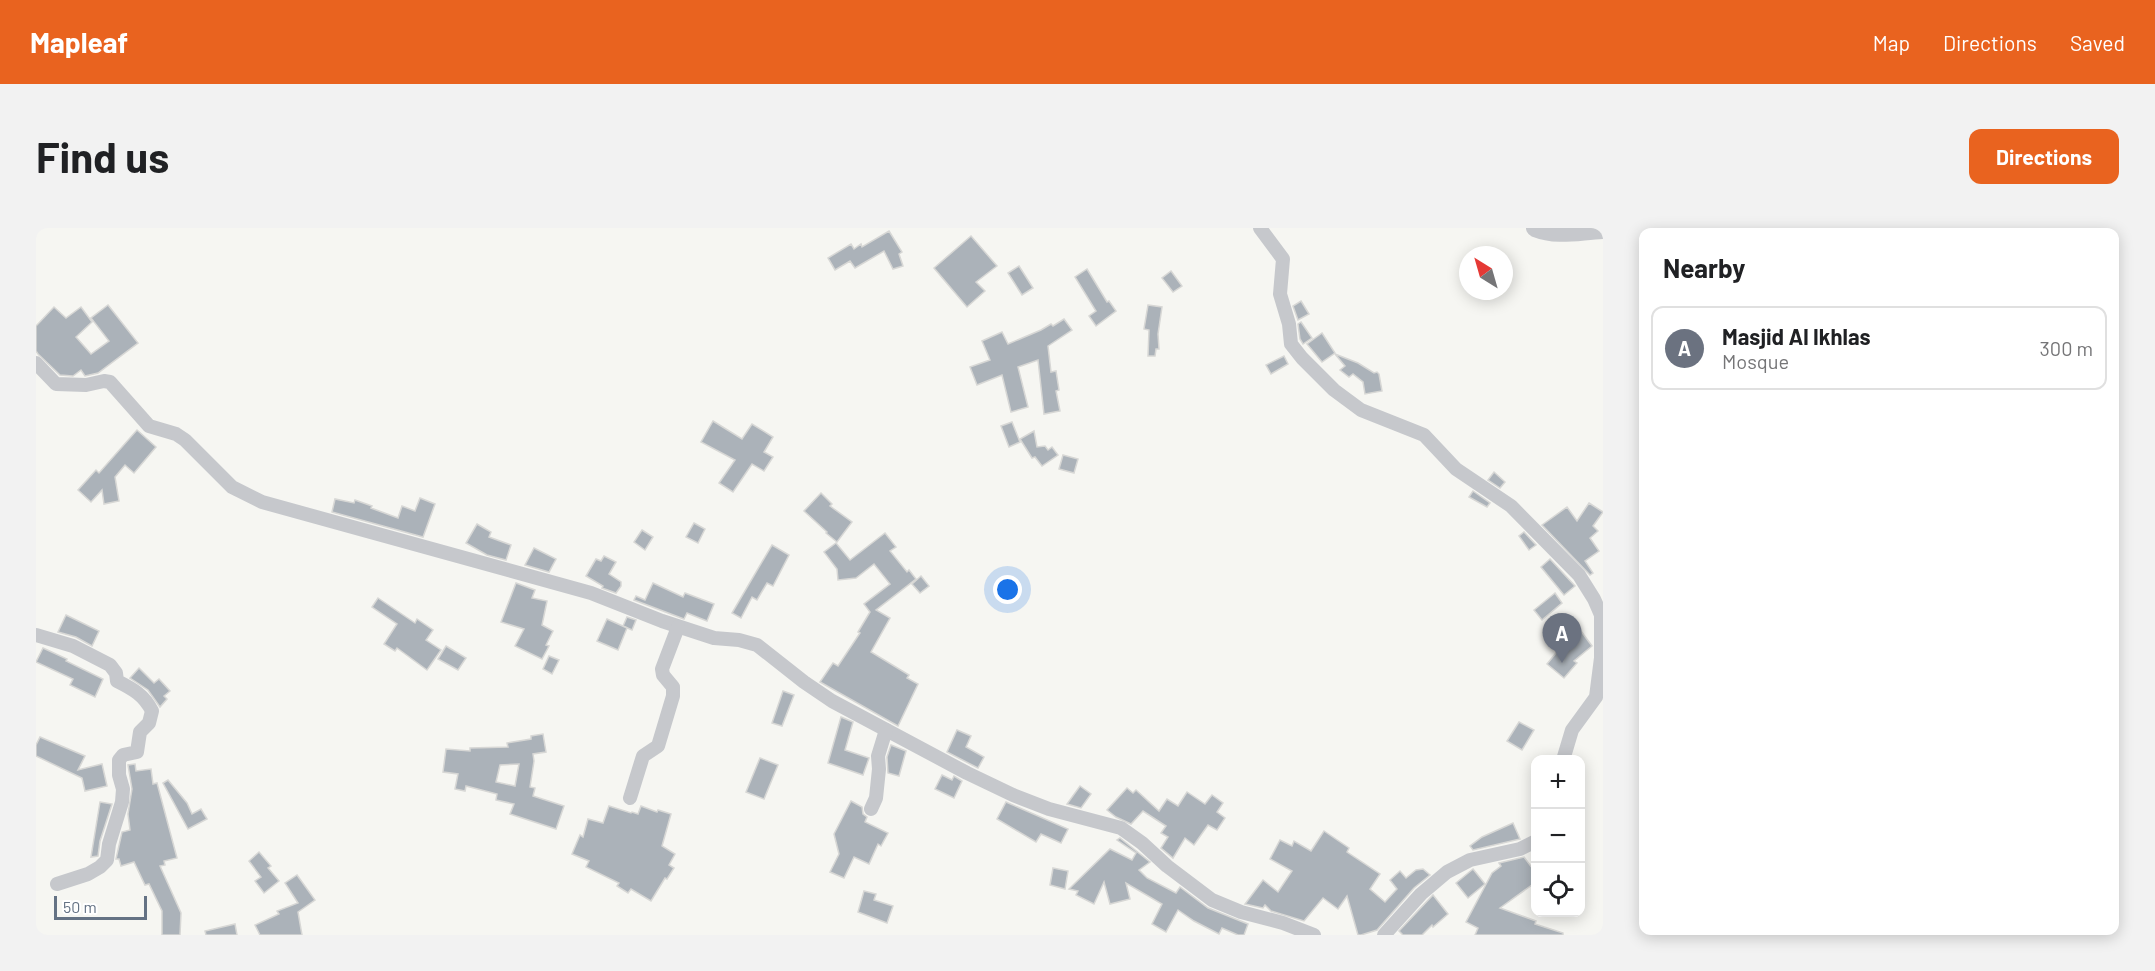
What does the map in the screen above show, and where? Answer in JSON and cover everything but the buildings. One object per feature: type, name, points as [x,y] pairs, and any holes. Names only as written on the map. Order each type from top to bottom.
[{"type":"street","points":[[1260,228],[1283,259],[1280,294],[1291,344],[1302,358],[1334,390],[1361,411],[1424,435],[1456,469],[1510,506],[1579,575],[1594,599],[1601,615],[1601,658],[1596,697],[1572,730],[1564,755]]},
{"type":"street","points":[[1535,228],[1547,233],[1566,235],[1603,230]]},
{"type":"street","points":[[36,363],[56,384],[86,385],[110,382],[149,426],[176,434],[185,440],[232,487],[262,502],[591,593],[678,627],[714,638],[739,640],[757,645],[832,701],[967,773],[1049,809],[1120,828],[1212,900],[1241,912],[1283,923],[1314,935]]},
{"type":"street","points":[[630,798],[643,756],[658,746],[673,696],[673,687],[663,675],[662,669],[678,627]]},
{"type":"street","points":[[36,635],[73,646],[110,665],[116,673],[117,681],[132,688],[144,699],[152,711],[149,723],[140,732],[137,752],[123,755],[119,760],[119,775],[123,789],[122,802],[109,844],[107,860],[88,874],[57,884]]},
{"type":"street","points":[[871,809],[876,798],[879,774],[878,756],[886,730]]},
{"type":"street","points":[[1384,935],[1421,894],[1447,872],[1470,860],[1520,849],[1531,844]]},
{"type":"place","name":"Masjid Al Ikhlas","points":[[1562,663]]}]
